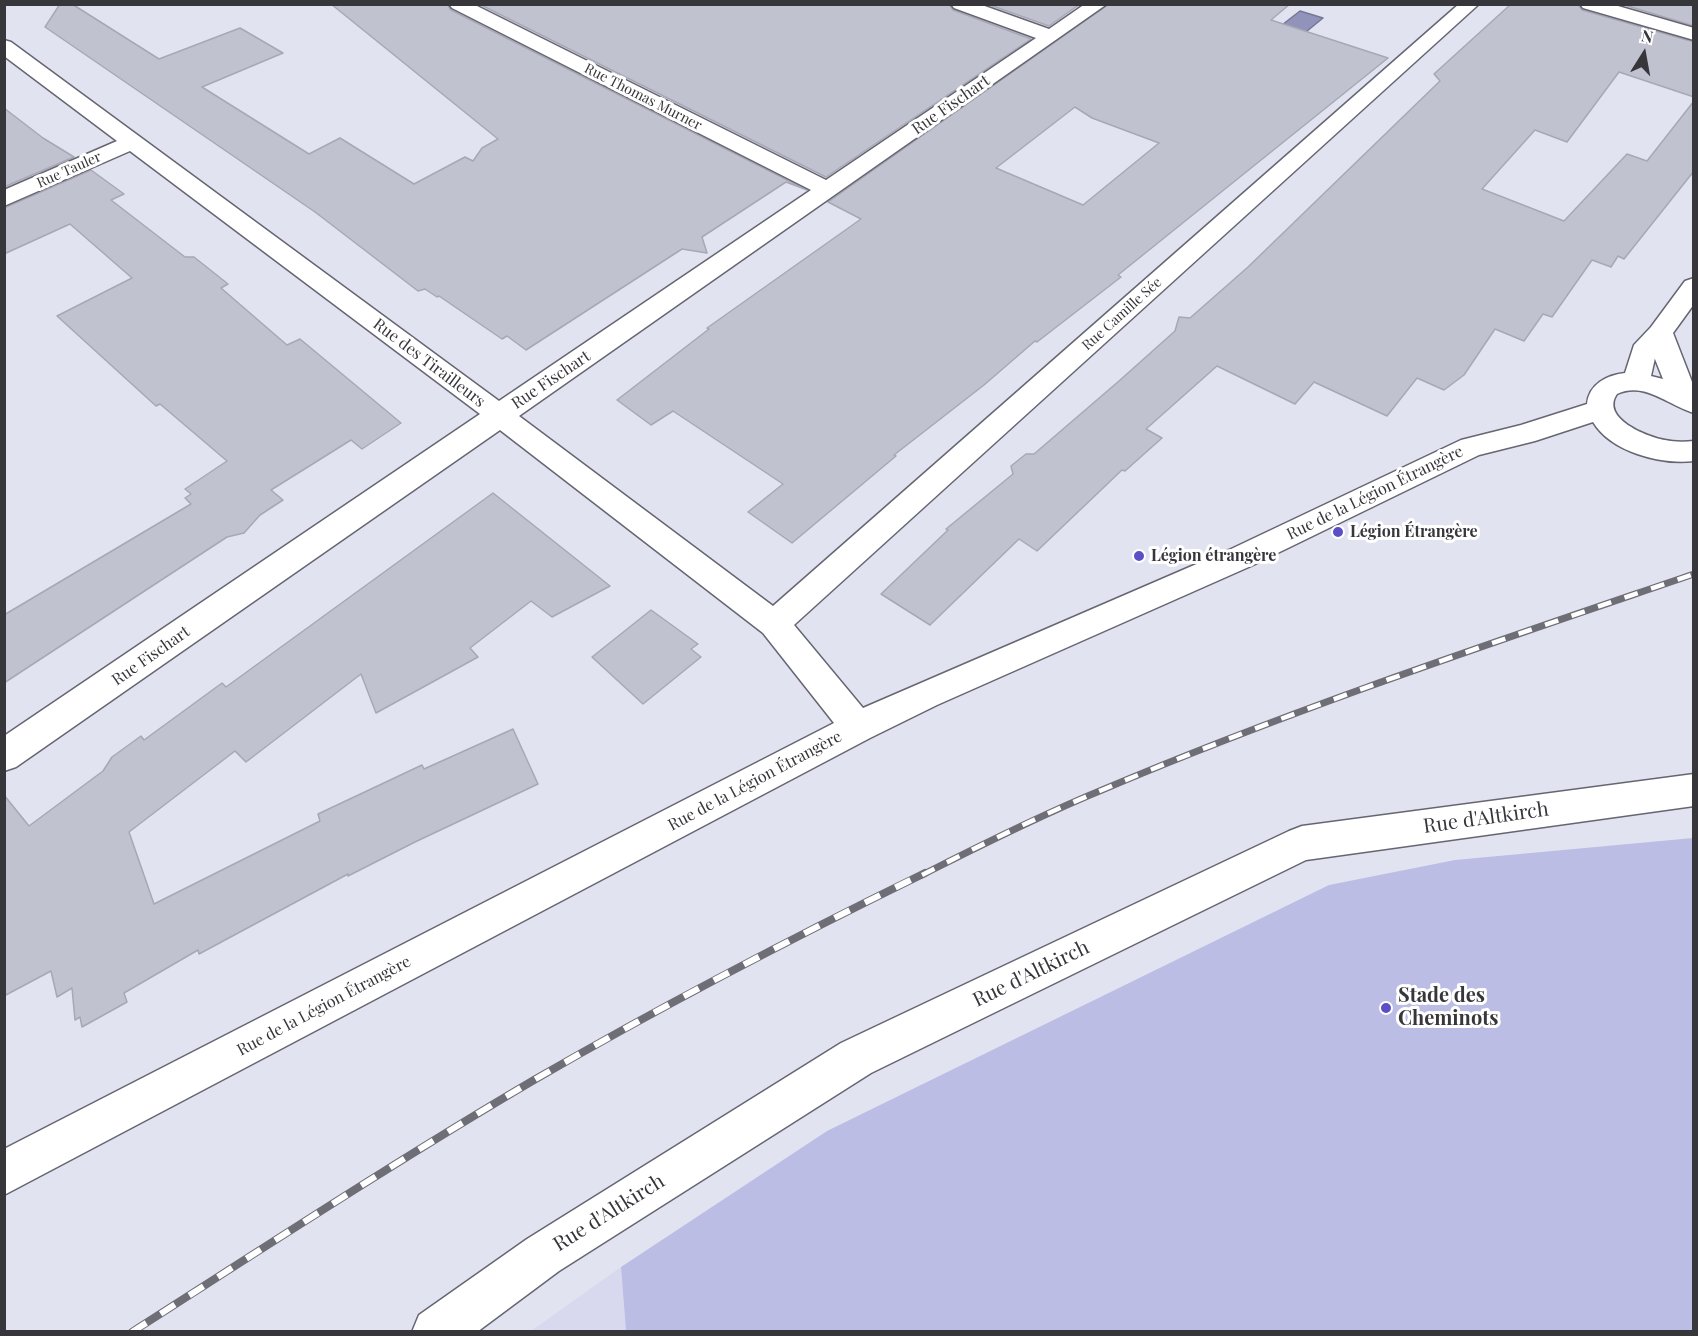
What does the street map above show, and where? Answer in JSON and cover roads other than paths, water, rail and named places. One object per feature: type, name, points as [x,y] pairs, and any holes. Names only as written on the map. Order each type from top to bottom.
[{"type":"street","name":"Rue Thomas Murner","points":[[458,4],[829,190]]},
{"type":"street","points":[[960,4],[1050,36]]},
{"type":"street","name":"Rue Fischart","points":[[4,756],[1098,4]]},
{"type":"street","name":"Rue Camille Sée","points":[[774,624],[1470,4]]},
{"type":"street","points":[[1589,4],[1694,34]]},
{"type":"street","name":"Rue des Tirailleurs","points":[[4,46],[134,141],[774,624],[858,727]]},
{"type":"street","name":"Rue Tauler","points":[[4,199],[134,141]]},
{"type":"street","points":[[1636,382],[1643,351],[1660,333],[1694,286]]},
{"type":"street","points":[[1660,333],[1668,359],[1689,401]]},
{"type":"street","points":[[1689,401],[1652,384],[1636,382],[1620,384],[1608,389],[1601,398],[1601,409],[1608,421],[1621,433],[1653,449],[1682,452],[1694,470]]},
{"type":"street","name":"Rue de la Légion Étrangère","points":[[4,1173],[858,727],[925,695],[1240,558],[1471,447],[1525,434],[1601,409]]},
{"type":"street","name":"Rue de la Légion Étrangère","points":[[1525,434],[1621,433]]},
{"type":"street","name":"Rue d'Altkirch","points":[[436,1332],[543,1255],[856,1058],[1302,843],[1694,790]]},
{"type":"railway","points":[[922,875],[1056,810],[1248,731],[1694,574]]},
{"type":"railway","points":[[132,1332],[382,1172],[534,1080],[728,973],[925,873]]},
{"type":"place","name":"Légion Étrangère","points":[[1338,532]]},
{"type":"place","name":"Légion étrangère","points":[[1139,556]]},
{"type":"place","name":"Stade des Cheminots","points":[[1386,1008]]}]
